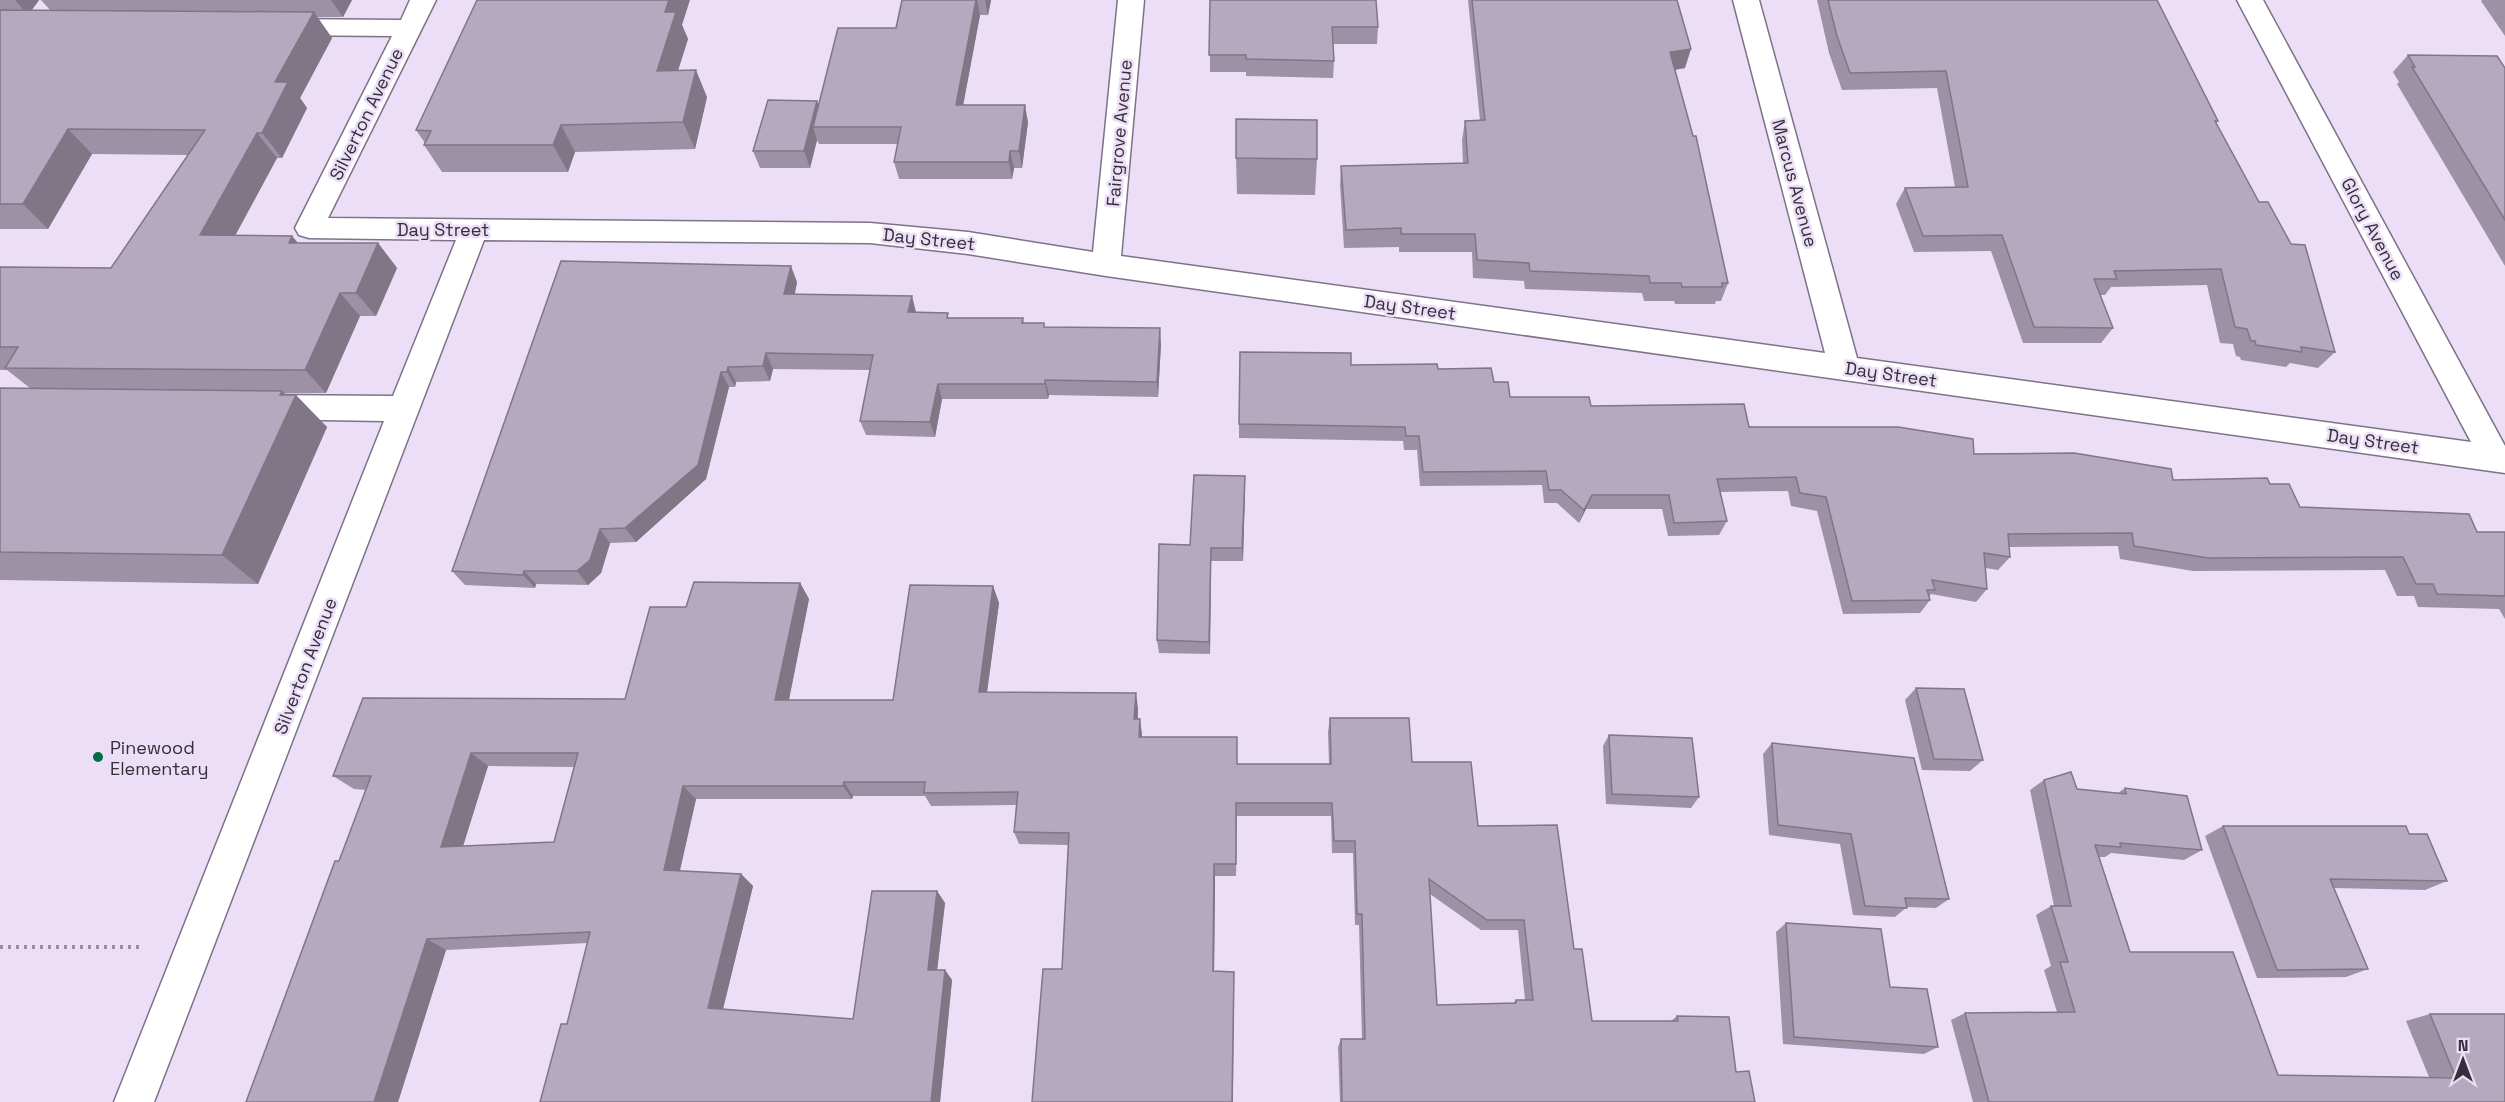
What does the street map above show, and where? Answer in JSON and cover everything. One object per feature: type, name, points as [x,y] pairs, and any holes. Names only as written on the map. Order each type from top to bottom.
[{"type":"street","name":"Silverton Avenue","points":[[309,228],[423,0]]},
{"type":"street","name":"Fairgrove Avenue","points":[[1106,265],[1131,0]]},
{"type":"street","name":"Marcus Avenue","points":[[1746,0],[1844,367]]},
{"type":"street","name":"Glory Avenue","points":[[2250,0],[2501,459]]},
{"type":"street","points":[[259,27],[409,28]]},
{"type":"street","name":"Day Street","points":[[309,228],[870,233],[968,243],[1106,265],[2501,459]]},
{"type":"street","name":"Silverton Avenue","points":[[134,1102],[474,229]]},
{"type":"street","points":[[234,407],[405,409]]},
{"type":"path","points":[[0,947],[140,947]]},
{"type":"building","points":[[477,0],[669,0],[665,12],[676,12],[657,71],[696,70],[683,122],[561,125],[553,145],[424,145],[431,131],[416,130]]},
{"type":"building","points":[[902,0],[976,0],[956,105],[1025,105],[1019,151],[1010,151],[1009,162],[894,162],[901,127],[813,127],[838,28],[896,28]]},
{"type":"building","points":[[1210,0],[1376,0],[1378,27],[1332,27],[1334,61],[1246,59],[1246,55],[1209,55]]},
{"type":"building","points":[[1472,0],[1677,0],[1691,49],[1670,52],[1693,136],[1696,136],[1728,283],[1722,283],[1722,287],[1682,287],[1681,283],[1650,283],[1649,276],[1530,271],[1529,263],[1477,260],[1475,234],[1401,234],[1401,228],[1346,230],[1341,166],[1468,163],[1465,121],[1485,120]]},
{"type":"building","points":[[1828,0],[2157,0],[2218,121],[2215,121],[2259,202],[2268,202],[2291,244],[2305,245],[2335,352],[2301,347],[2302,352],[2256,345],[2255,341],[2251,341],[2247,329],[2235,327],[2221,269],[2114,271],[2117,279],[2094,279],[2113,328],[2034,327],[2002,235],[1923,236],[1905,188],[1968,187],[1946,71],[1850,73]]},
{"type":"building","points":[[0,10],[314,12],[275,82],[288,82],[262,133],[257,133],[200,235],[292,236],[289,243],[378,243],[356,293],[340,293],[305,370],[5,368],[18,347],[0,347],[0,267],[111,268],[205,130],[68,129],[23,204],[0,204]]},
{"type":"building","points":[[2408,55],[2497,56],[2505,68],[2505,220],[2412,67],[2415,67]]},
{"type":"building","points":[[768,100],[817,101],[804,151],[753,151]]},
{"type":"building","points":[[1236,119],[1317,120],[1317,159],[1236,158]]},
{"type":"building","points":[[561,261],[791,266],[784,294],[912,296],[908,312],[948,313],[947,318],[1023,318],[1022,323],[1044,323],[1044,327],[1160,328],[1157,382],[1045,380],[1045,384],[938,384],[930,422],[860,421],[873,355],[766,353],[763,366],[728,367],[727,372],[721,372],[698,465],[625,528],[600,529],[590,560],[577,571],[524,571],[523,575],[452,571]]},
{"type":"building","points":[[1240,352],[1351,353],[1351,365],[1437,364],[1438,369],[1491,368],[1494,382],[1508,382],[1510,397],[1589,397],[1591,406],[1744,404],[1749,427],[1898,427],[1973,439],[1974,454],[2074,453],[2171,469],[2173,480],[2267,478],[2270,484],[2289,484],[2300,507],[2469,514],[2477,532],[2505,532],[2505,596],[2437,594],[2433,584],[2416,584],[2403,557],[2208,558],[2134,546],[2132,533],[2008,534],[2010,557],[1984,553],[1987,589],[1932,580],[1935,590],[1927,590],[1930,600],[1852,601],[1826,497],[1800,493],[1796,477],[1717,479],[1727,521],[1674,523],[1669,495],[1592,495],[1584,510],[1561,490],[1549,490],[1546,471],[1423,472],[1419,436],[1406,436],[1405,427],[1239,424]]},
{"type":"building","points":[[0,388],[282,391],[280,395],[296,395],[222,555],[0,552]]},
{"type":"building","points":[[1194,475],[1245,476],[1242,548],[1211,548],[1209,642],[1157,640],[1159,544],[1190,545]]},
{"type":"building","points":[[694,582],[800,583],[775,700],[893,700],[910,585],[993,586],[979,692],[1136,693],[1134,719],[1140,719],[1139,737],[1237,737],[1237,764],[1331,764],[1330,718],[1409,718],[1412,762],[1471,762],[1478,826],[1557,825],[1574,949],[1582,949],[1592,1021],[1678,1021],[1677,1016],[1729,1017],[1736,1072],[1749,1071],[1755,1102],[1342,1102],[1341,1039],[1365,1039],[1362,914],[1357,914],[1355,841],[1334,841],[1332,803],[1236,803],[1236,864],[1214,864],[1213,971],[1234,972],[1232,1102],[1032,1102],[1043,969],[1062,969],[1069,833],[1014,832],[1018,792],[924,793],[925,782],[844,782],[843,786],[683,786],[664,870],[741,874],[708,1008],[853,1019],[872,891],[937,891],[928,970],[945,970],[931,1102],[540,1102],[561,1024],[567,1024],[590,932],[427,939],[374,1102],[246,1102],[335,861],[339,861],[371,776],[333,776],[363,698],[625,699],[650,607],[686,607]],"holes":[[[471,753],[578,753],[554,842],[441,847]],[[1429,879],[1487,920],[1524,920],[1533,1000],[1516,1000],[1516,1003],[1437,1005]]]},
{"type":"building","points":[[1916,688],[1964,689],[1983,760],[1934,759]]},
{"type":"building","points":[[1609,735],[1692,738],[1699,797],[1612,794]]},
{"type":"building","points":[[1772,743],[1914,758],[1949,899],[1905,898],[1907,908],[1865,906],[1851,834],[1778,825]]},
{"type":"building","points":[[2071,772],[2077,789],[2126,794],[2125,788],[2187,796],[2202,850],[2120,843],[2121,847],[2095,845],[2130,952],[2233,952],[2278,1075],[2456,1078],[2430,1014],[2505,1014],[2505,1102],[1989,1102],[1965,1013],[2075,1012],[2060,962],[2068,962],[2051,906],[2071,906],[2044,780]]},
{"type":"building","points":[[2223,826],[2406,826],[2409,834],[2427,834],[2447,881],[2330,879],[2368,969],[2277,970]]},
{"type":"building","points":[[1786,923],[1881,929],[1890,987],[1927,989],[1938,1047],[1794,1037]]},
{"type":"place","name":"Pinewood Elementary","points":[[98,757]]}]
